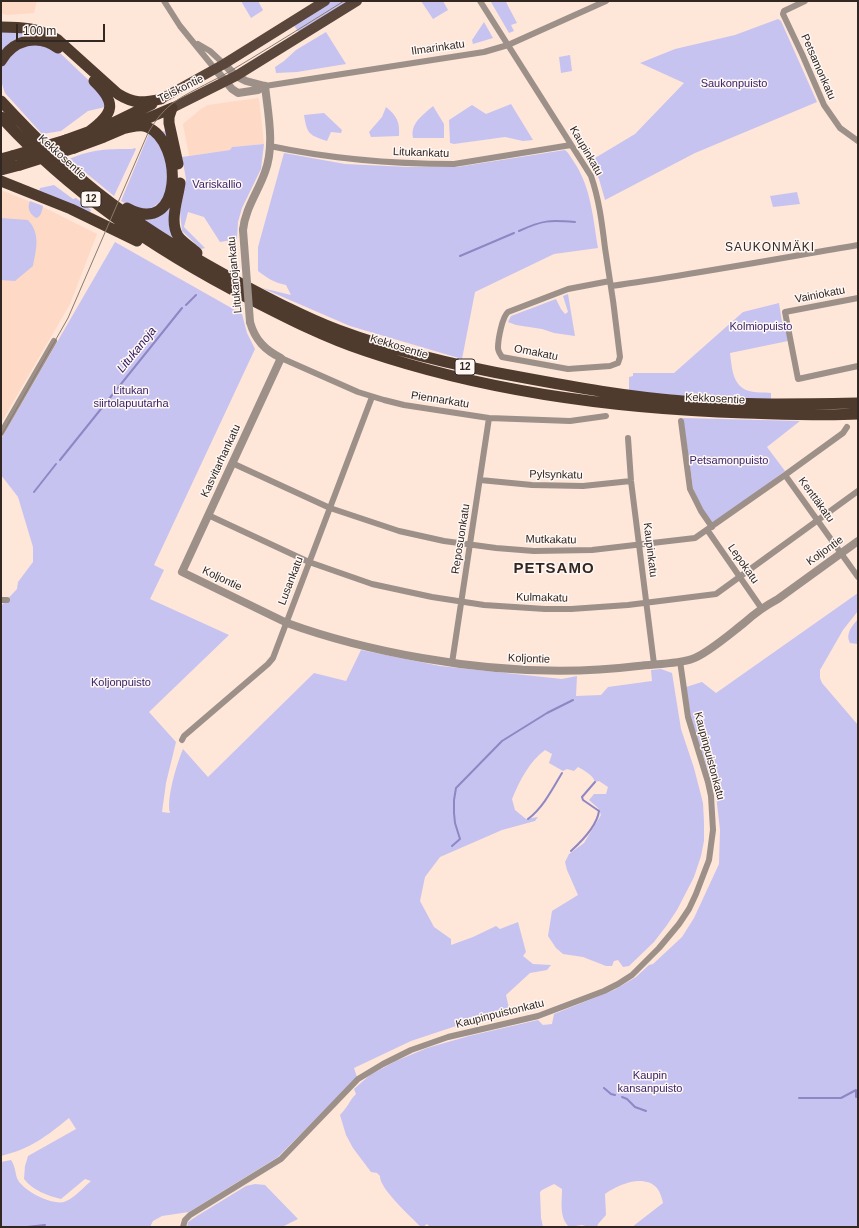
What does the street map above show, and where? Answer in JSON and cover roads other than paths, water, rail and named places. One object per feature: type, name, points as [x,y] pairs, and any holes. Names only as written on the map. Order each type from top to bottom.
[{"type":"highway","points":[[1,27],[28,28],[50,35],[58,40],[124,98],[136,103],[145,103],[161,99]]},
{"type":"highway","name":"12","points":[[1,60],[16,44],[32,40],[49,42],[62,51],[107,95],[109,105],[106,118],[90,131]]},
{"type":"highway","name":"12","points":[[1,92],[12,113]]},
{"type":"highway","name":"Teiskontie","points":[[1,178],[20,165],[70,144],[90,131],[120,120],[161,99]]},
{"type":"highway","points":[[1,101],[12,113]]},
{"type":"highway","points":[[172,108],[169,117],[180,176],[175,216],[176,230],[182,240],[195,251],[206,264]]},
{"type":"highway","name":"Teiskontie","points":[[6,159],[70,144],[126,128],[172,108]]},
{"type":"highway","name":"Kekkosentie","points":[[12,113],[52,154],[109,202],[164,240],[263,296],[337,330],[409,353],[471,368],[612,393],[684,401],[776,404],[858,403]]},
{"type":"highway","name":"Kekkosentie","points":[[1,117],[52,168],[135,233],[192,268],[278,314],[364,350],[440,372],[500,387],[591,401],[675,410],[789,415],[858,414]]},
{"type":"highway","points":[[109,202],[121,205],[137,214],[152,214],[164,205],[172,191],[172,169],[161,138],[145,126],[126,128]]},
{"type":"highway","name":"12","points":[[1,178],[71,209],[192,268]]},
{"type":"main road","name":"Teiskontie","points":[[161,99],[224,64],[324,1]]},
{"type":"main road","name":"Teiskontie","points":[[172,108],[236,76],[357,1]]},
{"type":"street","points":[[164,1],[180,26],[226,81]]},
{"type":"street","name":"Kaupinkatu","points":[[480,1],[591,176],[596,193],[611,283],[620,357]]},
{"type":"street","name":"Ilmarinkatu","points":[[226,81],[238,93],[258,90],[265,86],[476,54],[508,45],[606,1]]},
{"type":"street","name":"Petsamonkatu","points":[[805,1],[783,12],[824,105],[840,128],[858,141]]},
{"type":"street","points":[[194,42],[210,52],[236,76]]},
{"type":"street","name":"Ilmarinkatu","points":[[236,76],[246,81],[265,86]]},
{"type":"street","name":"Litukanojankatu","points":[[265,86],[270,146],[266,170],[247,212],[243,230],[250,322],[254,335],[263,347],[281,358]]},
{"type":"street","name":"Litukankatu","points":[[270,146],[363,161],[454,164],[572,145]]},
{"type":"street","name":"Omakatu","points":[[620,357],[618,363],[610,366],[568,369],[502,357],[498,350],[504,316],[508,312],[568,289],[692,274],[858,245]]},
{"type":"street","name":"Vainiokatu","points":[[858,298],[785,312],[798,379],[858,366]]},
{"type":"street","points":[[1,433],[54,341]]},
{"type":"street","name":"Piennarkatu","points":[[281,358],[372,397],[417,407],[489,418],[570,421],[606,416]]},
{"type":"street","name":"Kasvitarhankatu","points":[[180,570],[208,516],[281,358]]},
{"type":"street","name":"Lusankatu","points":[[182,740],[184,736],[268,664],[275,654],[372,397]]},
{"type":"street","name":"Reposuonkatu","points":[[452,663],[489,418]]},
{"type":"street","name":"Lepokatu","points":[[681,421],[690,489],[710,529],[762,609]]},
{"type":"street","name":"Mutkakatu","points":[[232,463],[330,508],[399,531],[470,545],[527,550],[573,551],[639,546],[695,538],[710,529],[843,433],[847,427]]},
{"type":"street","name":"Kaupinkatu","points":[[628,438],[631,481],[654,664]]},
{"type":"street","name":"Kenttäkatu","points":[[785,475],[858,577]]},
{"type":"street","name":"Pylsynkatu","points":[[480,480],[554,486],[583,486],[631,481]]},
{"type":"street","name":"Kulmakatu","points":[[208,516],[309,562],[372,584],[432,598],[484,605],[545,609],[596,608],[712,595],[858,491]]},
{"type":"street","name":"Koljontie","points":[[180,570],[287,622],[360,646],[452,663],[495,668],[544,671],[593,670],[690,660],[698,656],[858,541]]},
{"type":"street","name":"Kaupinpuistonkatu","points":[[183,1227],[190,1215],[281,1159],[353,1084],[367,1073],[405,1053],[457,1034],[538,1016],[611,988],[632,975],[672,933],[689,909],[704,875],[709,860],[713,830],[711,796],[688,716],[680,661]]},
{"type":"waterway","points":[[519,231],[546,222],[575,222]]},
{"type":"waterway","points":[[460,256],[514,233]]},
{"type":"waterway","points":[[186,305],[196,295]]},
{"type":"waterway","name":"Litukanoja","points":[[60,460],[182,308]]},
{"type":"waterway","name":"Litukanoja","points":[[34,492],[56,464]]},
{"type":"waterway","points":[[452,846],[460,839],[455,823],[454,813],[456,788],[502,741],[547,713],[573,700]]},
{"type":"waterway","points":[[528,819],[543,804],[562,773]]},
{"type":"waterway","points":[[571,851],[580,843],[592,828],[598,817],[599,811],[583,800],[582,797],[595,782]]},
{"type":"waterway","points":[[604,1088],[611,1094],[615,1095]]},
{"type":"waterway","points":[[799,1098],[841,1098],[856,1090],[856,1097],[858,1095]]},
{"type":"waterway","points":[[622,1097],[627,1099],[635,1107],[646,1111]]},
{"type":"waterway","points":[[27,1227],[45,1225]]},
{"type":"tram line","points":[[1,436],[68,318],[148,133],[161,114],[182,97],[229,72],[344,1]]},
{"type":"district","name":"SAUKONMÄKI","points":[[770,248]]},
{"type":"district","name":"PETSAMO","points":[[554,569]]},
{"type":"park label","name":"Saukonpuisto","points":[[734,84]]},
{"type":"park label","name":"Variskallio","points":[[217,185]]},
{"type":"park label","name":"Kolmiopuisto","points":[[761,327]]},
{"type":"park label","name":"Litukan siirtolapuutarha","points":[[131,397]]},
{"type":"park label","name":"Petsamonpuisto","points":[[729,461]]},
{"type":"park label","name":"Koljonpuisto","points":[[121,683]]},
{"type":"park label","name":"Kaupin kansanpuisto","points":[[650,1082]]}]
